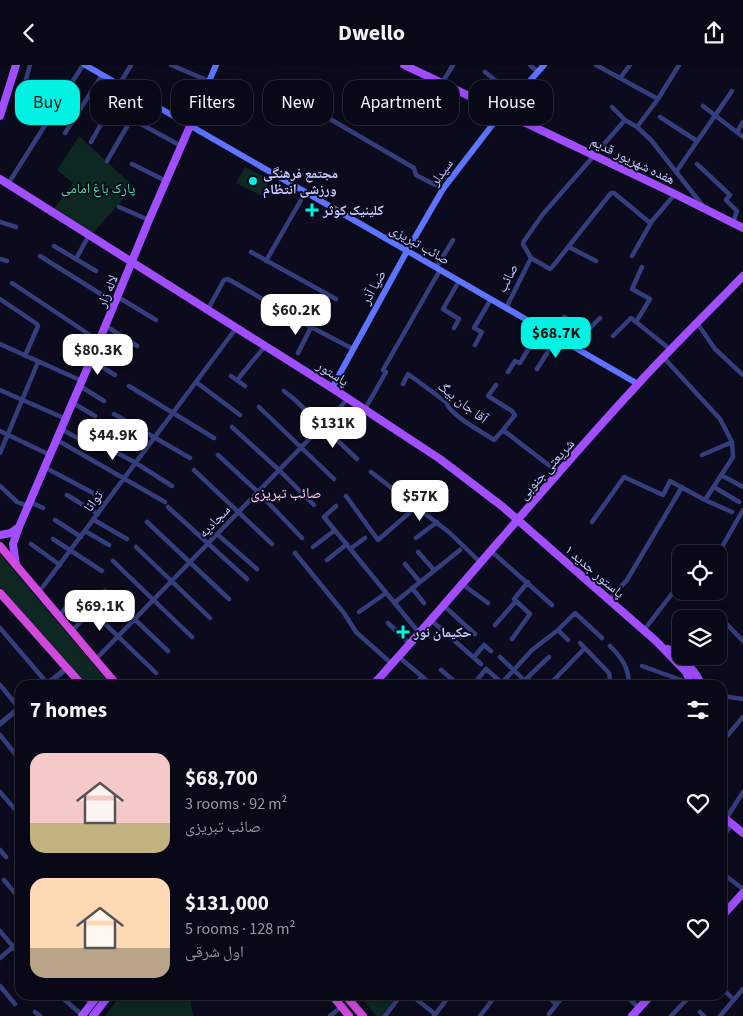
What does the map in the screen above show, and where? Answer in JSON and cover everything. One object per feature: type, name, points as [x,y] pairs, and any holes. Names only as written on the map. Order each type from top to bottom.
[{"type":"highway","points":[[0,546],[113,680]]},
{"type":"highway","points":[[0,593],[78,680]]},
{"type":"highway","points":[[336,1000],[349,1016]]},
{"type":"highway","points":[[349,1000],[363,1016]]},
{"type":"main road","points":[[84,65],[111,80]]},
{"type":"main road","name":"لاله زار","points":[[209,80],[216,65]]},
{"type":"main road","name":"هفده شهریور قدیم","points":[[404,65],[436,80]]},
{"type":"main road","name":"سیدلر","points":[[531,80],[544,65]]},
{"type":"main road","points":[[0,117],[3,96],[13,66]]},
{"type":"main road","points":[[161,109],[190,126]]},
{"type":"main road","name":"سیدلر","points":[[407,251],[443,189],[492,125]]},
{"type":"main road","name":"هفده شهریور قدیم","points":[[532,125],[743,228]]},
{"type":"main road","name":"لاله زار","points":[[16,565],[13,544],[19,527],[106,327],[149,220],[190,126]]},
{"type":"main road","name":"صائب تبریزی","points":[[190,126],[638,384]]},
{"type":"main road","name":"پاستور","points":[[0,179],[349,398],[440,459],[518,520]]},
{"type":"main road","name":"ضیا آذر","points":[[332,388],[407,251]]},
{"type":"main road","name":"شریعتی جنوبی","points":[[378,680],[432,621],[638,384],[743,276]]},
{"type":"main road","name":"پاستور جدید ۱","points":[[518,520],[656,641],[686,672],[690,680]]},
{"type":"main road","points":[[0,535],[6,535],[19,527]]},
{"type":"main road","name":"پاستور جدید ۱","points":[[656,641],[687,663],[699,680]]},
{"type":"main road","points":[[727,820],[743,833]]},
{"type":"main road","points":[[727,911],[743,893]]},
{"type":"main road","points":[[82,1016],[94,1000]]},
{"type":"main road","points":[[93,1016],[105,1000]]},
{"type":"main road","points":[[632,1016],[646,1000]]},
{"type":"street","points":[[26,80],[30,65]]},
{"type":"street","points":[[74,80],[84,65]]},
{"type":"street","points":[[124,80],[131,65]]},
{"type":"street","points":[[171,65],[207,80]]},
{"type":"street","points":[[444,80],[452,65]]},
{"type":"street","points":[[530,65],[538,72]]},
{"type":"street","points":[[596,65],[658,99]]},
{"type":"street","points":[[620,78],[630,65]]},
{"type":"street","points":[[637,127],[658,99],[679,65]]},
{"type":"street","points":[[485,72],[495,80]]},
{"type":"street","points":[[64,133],[102,75]]},
{"type":"street","points":[[676,172],[732,91]]},
{"type":"street","points":[[703,106],[743,137]]},
{"type":"street","points":[[612,107],[625,120],[637,127],[651,140],[705,208]]},
{"type":"street","points":[[660,117],[697,141]]},
{"type":"street","points":[[625,120],[543,213],[522,244],[531,258],[550,269],[611,193],[614,193],[649,222],[652,221]]},
{"type":"street","points":[[333,121],[414,168],[416,175],[443,189]]},
{"type":"street","points":[[737,132],[743,122]]},
{"type":"street","points":[[8,184],[45,125]]},
{"type":"street","points":[[91,142],[100,125]]},
{"type":"street","points":[[107,161],[128,125]]},
{"type":"street","points":[[143,125],[181,146]]},
{"type":"street","points":[[132,164],[166,181]]},
{"type":"street","points":[[697,165],[730,195],[726,200],[737,211],[733,223]]},
{"type":"street","points":[[266,261],[305,193]]},
{"type":"street","points":[[632,256],[652,221],[675,194]]},
{"type":"street","points":[[118,207],[149,220]]},
{"type":"street","points":[[0,222],[16,227]]},
{"type":"street","points":[[76,259],[89,235]]},
{"type":"street","points":[[364,409],[454,239]]},
{"type":"street","points":[[54,246],[96,271]]},
{"type":"street","points":[[569,247],[596,261]]},
{"type":"street","points":[[251,252],[336,299]]},
{"type":"street","points":[[40,256],[156,320]]},
{"type":"street","name":"صائب","points":[[506,308],[531,258]]},
{"type":"street","points":[[0,259],[7,261]]},
{"type":"street","points":[[636,321],[650,299],[632,289],[642,267]]},
{"type":"street","points":[[208,309],[225,279],[353,349]]},
{"type":"street","points":[[454,328],[459,319],[443,309],[459,281]]},
{"type":"street","points":[[12,283],[100,341]]},
{"type":"street","points":[[0,299],[38,326],[25,355]]},
{"type":"street","points":[[475,345],[482,332],[474,328],[491,299]]},
{"type":"street","points":[[537,369],[564,317],[587,331],[600,318]]},
{"type":"street","points":[[613,335],[631,318],[671,350]]},
{"type":"street","points":[[697,323],[715,349],[743,375]]},
{"type":"street","points":[[106,327],[137,346]]},
{"type":"street","name":"توانا","points":[[39,592],[238,327]]},
{"type":"street","points":[[298,353],[310,327]]},
{"type":"street","points":[[508,371],[515,361],[520,363],[541,328]]},
{"type":"street","points":[[0,344],[81,384],[104,401]]},
{"type":"street","points":[[237,380],[266,345]]},
{"type":"street","points":[[664,358],[720,419],[732,442],[733,457],[705,500]]},
{"type":"street","points":[[91,360],[116,375]]},
{"type":"street","points":[[212,361],[218,366]]},
{"type":"street","points":[[0,453],[38,362]]},
{"type":"street","name":"آقا جان بیگ","points":[[403,384],[408,374],[446,401],[448,407],[460,417],[494,440],[503,430],[559,473]]},
{"type":"street","points":[[231,376],[245,386]]},
{"type":"street","points":[[196,382],[240,415]]},
{"type":"street","points":[[496,385],[488,396],[512,411],[515,415],[503,430]]},
{"type":"street","points":[[129,386],[214,438]]},
{"type":"street","points":[[0,390],[66,419]]},
{"type":"street","points":[[284,391],[356,459]]},
{"type":"street","name":"سجادیه","points":[[96,659],[349,398]]},
{"type":"street","points":[[72,403],[95,416]]},
{"type":"street","points":[[259,407],[334,479]]},
{"type":"street","points":[[114,415],[190,458]]},
{"type":"street","points":[[232,427],[314,505]]},
{"type":"street","points":[[61,429],[83,441]]},
{"type":"street","points":[[0,431],[50,455]]},
{"type":"street","points":[[56,440],[166,505],[247,579]]},
{"type":"street","points":[[702,455],[732,442]]},
{"type":"street","points":[[99,443],[136,463],[172,486]]},
{"type":"street","points":[[218,455],[258,492],[302,538]]},
{"type":"street","points":[[44,467],[94,495]]},
{"type":"street","points":[[194,471],[272,544]]},
{"type":"street","points":[[371,472],[437,522],[465,546],[481,563]]},
{"type":"street","points":[[721,475],[743,487]]},
{"type":"street","points":[[592,522],[624,477],[663,495],[670,481],[732,512]]},
{"type":"street","points":[[0,486],[17,502],[43,508]]},
{"type":"street","points":[[609,600],[626,580],[682,487]]},
{"type":"street","points":[[714,487],[739,502]]},
{"type":"street","points":[[67,495],[98,514]]},
{"type":"street","points":[[346,496],[378,540],[416,507]]},
{"type":"street","points":[[336,506],[324,517],[420,634]]},
{"type":"street","points":[[723,545],[741,516],[743,509]]},
{"type":"street","points":[[94,519],[127,539]]},
{"type":"street","points":[[55,520],[81,537]]},
{"type":"street","points":[[147,522],[229,599]]},
{"type":"street","points":[[416,538],[437,522]]},
{"type":"street","points":[[314,547],[336,530]]},
{"type":"street","points":[[85,531],[109,545]]},
{"type":"street","points":[[217,534],[257,569]]},
{"type":"street","points":[[350,549],[365,537]]},
{"type":"street","points":[[53,539],[102,571]]},
{"type":"street","points":[[31,544],[60,565]]},
{"type":"street","points":[[327,560],[346,544]]},
{"type":"street","points":[[136,547],[210,618]]},
{"type":"street","points":[[394,603],[460,550]]},
{"type":"street","points":[[491,551],[552,605]]},
{"type":"street","points":[[418,552],[434,570]]},
{"type":"street","points":[[295,553],[344,613],[356,632],[392,664]]},
{"type":"street","points":[[113,561],[192,637]]},
{"type":"street","points":[[405,564],[420,582]]},
{"type":"street","points":[[495,625],[516,601],[514,599],[528,582]]},
{"type":"street","points":[[462,585],[488,603]]},
{"type":"street","points":[[412,589],[424,603]]},
{"type":"street","points":[[105,591],[168,651]]},
{"type":"street","points":[[59,616],[78,592]]},
{"type":"street","points":[[359,612],[386,593]]},
{"type":"street","points":[[644,630],[672,594]]},
{"type":"street","points":[[512,639],[530,614],[516,601]]},
{"type":"street","points":[[444,606],[475,634]]},
{"type":"street","points":[[72,631],[91,610]]},
{"type":"street","points":[[504,680],[536,647],[558,630],[575,613],[602,638]]},
{"type":"street","points":[[96,615],[156,673]]},
{"type":"street","points":[[432,621],[481,664]]},
{"type":"street","points":[[388,623],[410,645]]},
{"type":"street","points":[[727,624],[743,641]]},
{"type":"street","points":[[0,628],[44,680]]},
{"type":"street","points":[[558,630],[568,640]]},
{"type":"street","points":[[580,643],[608,673],[610,680]]},
{"type":"street","points":[[474,657],[484,645],[491,651]]},
{"type":"street","points":[[610,646],[625,663],[629,680]]},
{"type":"street","points":[[554,680],[585,648]]},
{"type":"street","points":[[399,657],[426,680]]},
{"type":"street","points":[[500,657],[513,670],[526,679],[549,657]]},
{"type":"street","points":[[642,666],[682,680]]},
{"type":"street","points":[[52,680],[67,668]]},
{"type":"street","points":[[478,680],[486,669],[497,680]]},
{"type":"street","points":[[441,670],[453,680]]},
{"type":"street","points":[[0,685],[15,703]]},
{"type":"street","points":[[727,697],[743,699]]},
{"type":"street","points":[[0,724],[15,711]]},
{"type":"street","points":[[727,736],[743,717]]},
{"type":"street","points":[[0,735],[15,753]]},
{"type":"street","points":[[0,792],[15,809]]},
{"type":"street","points":[[727,820],[743,793]]},
{"type":"street","points":[[0,850],[6,857]]},
{"type":"street","points":[[727,877],[743,889]]},
{"type":"street","points":[[4,881],[15,893]]},
{"type":"street","points":[[0,931],[15,949]]},
{"type":"street","points":[[0,958],[13,947]]},
{"type":"street","points":[[0,986],[15,1004]]},
{"type":"street","points":[[720,1016],[743,989]]},
{"type":"street","points":[[727,993],[734,1000]]},
{"type":"street","points":[[64,1000],[82,1016]]},
{"type":"street","points":[[88,1000],[91,1003]]},
{"type":"street","points":[[385,1016],[397,1000]]},
{"type":"street","points":[[417,1000],[435,1015],[446,1000]]},
{"type":"street","points":[[480,1016],[492,1000]]},
{"type":"street","points":[[552,1000],[556,1004]]},
{"type":"street","points":[[548,1014],[560,1000]]},
{"type":"street","points":[[630,1000],[639,1008]]},
{"type":"street","points":[[671,1016],[686,1000]]},
{"type":"street","points":[[330,1016],[341,1007]]},
{"type":"street","points":[[35,1012],[40,1016]]},
{"type":"street","points":[[700,1012],[704,1016]]},
{"type":"green space","name":"پارک باغ امامی","points":[[79,136],[134,187],[93,233],[54,209],[73,183],[57,170]]},
{"type":"green space","name":"مجتمع فرهنگی ورزشی انتظام","points":[[245,167],[270,180],[262,196],[236,183]]},
{"type":"green space","points":[[0,554],[107,680],[83,680],[0,587]]},
{"type":"green space","points":[[117,1000],[191,1000],[193,1016],[105,1016]]},
{"type":"green space","points":[[363,1000],[394,1000],[382,1016],[376,1016]]},
{"type":"place","name":"مجتمع فرهنگی ورزشی انتظام","points":[[253,181]]},
{"type":"place","name":"کلینیک کوثر","points":[[312,210]]},
{"type":"place","name":"حکیمان نور","points":[[403,632]]},
{"type":"district","name":"صائب تبریزی","points":[[286,493]]}]
